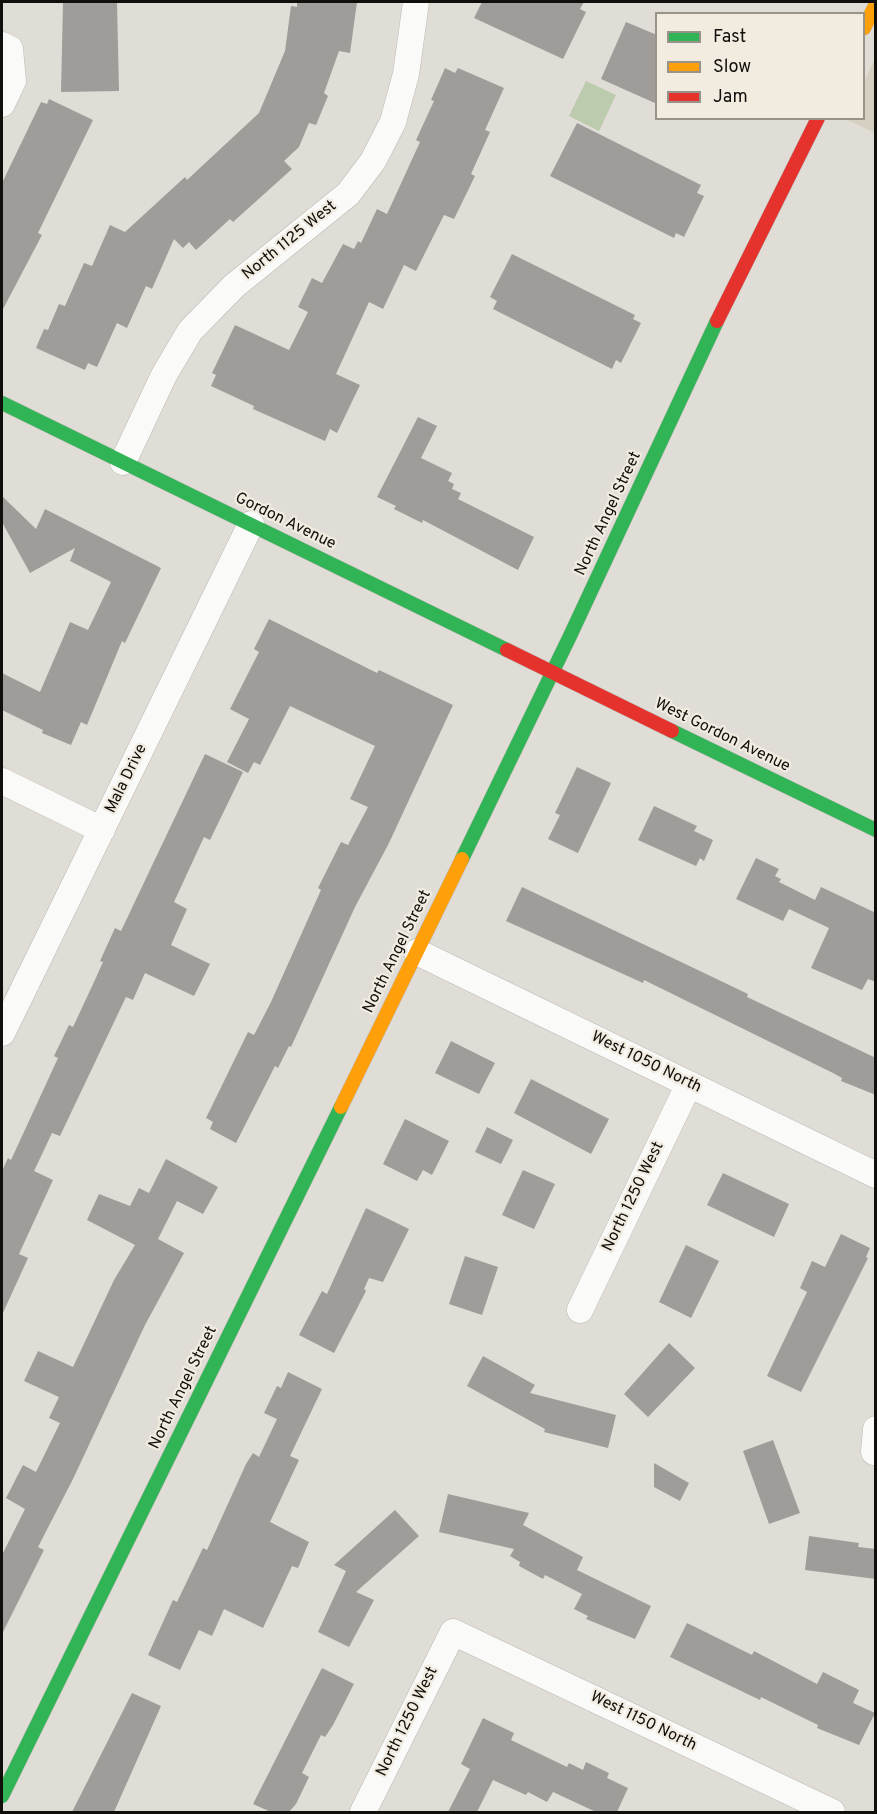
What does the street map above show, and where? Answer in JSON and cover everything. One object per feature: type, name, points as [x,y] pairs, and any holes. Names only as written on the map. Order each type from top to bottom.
[{"type":"street","name":"North 1125 West","points":[[123,462],[164,375],[190,332],[234,286],[348,194],[373,161],[393,122],[406,74],[416,2]]},
{"type":"street","points":[[865,26],[876,4]]},
{"type":"street","points":[[2,104],[13,81],[6,47]]},
{"type":"street","name":"North Angel Street","points":[[2,1796],[554,671],[726,301],[817,120]]},
{"type":"street","name":"Gordon Avenue","points":[[2,403],[554,671]]},
{"type":"street","name":"Mala Drive","points":[[2,1033],[251,524]]},
{"type":"street","name":"West Gordon Avenue","points":[[554,671],[876,830]]},
{"type":"street","points":[[2,781],[102,830]]},
{"type":"street","name":"West 1050 North","points":[[417,952],[876,1175]]},
{"type":"street","name":"North 1250 West","points":[[580,1310],[689,1084]]},
{"type":"street","name":"North 1250 West","points":[[363,1812],[453,1632]]},
{"type":"street","name":"West 1150 North","points":[[453,1632],[828,1812]]},
{"type":"shaded area","points":[[875,58],[875,133],[847,120],[865,120],[865,80]]},
{"type":"green space","points":[[586,81],[616,95],[599,131],[569,116]]},
{"type":"building","points":[[63,2],[117,2],[119,91],[61,92]]},
{"type":"building","points":[[297,2],[357,2],[350,53],[339,51],[324,93],[328,96],[316,125],[309,123],[299,147],[284,161],[292,169],[233,222],[230,219],[196,250],[189,242],[183,248],[174,239],[152,289],[146,286],[127,328],[117,323],[97,367],[88,363],[85,370],[36,348],[44,329],[48,330],[59,304],[65,306],[84,263],[92,266],[110,225],[125,232],[185,177],[187,180],[259,113],[285,51],[291,6],[297,7]]},
{"type":"building","points":[[482,2],[584,2],[580,9],[586,12],[563,59],[474,18]]},
{"type":"building","points":[[626,22],[655,34],[655,103],[601,79]]},
{"type":"building","points":[[445,68],[455,73],[458,68],[504,88],[485,130],[490,132],[471,174],[475,176],[454,219],[444,215],[416,271],[404,265],[383,309],[369,302],[336,374],[360,385],[337,433],[330,429],[325,441],[253,409],[254,406],[211,386],[216,375],[212,373],[235,325],[289,350],[308,312],[298,307],[312,278],[322,283],[343,244],[354,249],[358,241],[361,243],[377,209],[387,214],[420,142],[416,140],[434,101],[431,100]]},
{"type":"building","points":[[49,99],[93,120],[38,233],[42,235],[2,311],[2,183],[41,102],[47,104]]},
{"type":"building","points":[[577,123],[701,185],[697,193],[704,196],[684,237],[676,233],[674,238],[550,176]]},
{"type":"building","points":[[512,254],[635,315],[633,319],[641,323],[621,363],[616,360],[612,369],[493,309],[497,301],[490,297]]},
{"type":"building","points":[[418,417],[437,426],[421,458],[452,473],[448,481],[454,484],[452,489],[461,493],[458,499],[534,537],[518,570],[423,520],[422,523],[394,509],[396,506],[377,497]]},
{"type":"building","points":[[2,496],[36,529],[45,509],[161,568],[125,643],[122,641],[87,725],[81,722],[71,745],[42,733],[43,730],[2,710],[2,673],[40,692],[70,622],[88,630],[111,582],[70,561],[75,548],[30,573],[2,522]]},
{"type":"building","points":[[269,619],[377,673],[379,670],[453,705],[389,843],[355,907],[291,1047],[289,1046],[278,1068],[275,1066],[236,1143],[210,1129],[213,1122],[206,1118],[248,1032],[254,1035],[271,1002],[321,890],[318,888],[341,842],[348,845],[368,807],[350,799],[375,746],[290,706],[260,765],[254,762],[248,773],[227,762],[249,719],[230,709],[259,652],[254,649]]},
{"type":"building","points":[[205,754],[243,772],[210,840],[204,837],[174,902],[187,909],[171,945],[210,964],[194,996],[145,973],[133,1000],[126,997],[60,1136],[52,1133],[34,1171],[53,1180],[19,1254],[28,1258],[2,1315],[2,1171],[8,1158],[11,1160],[58,1058],[54,1056],[69,1025],[73,1027],[94,982],[103,962],[100,961],[115,928],[121,931]]},
{"type":"building","points":[[577,767],[611,783],[578,853],[548,839],[560,815],[555,813]]},
{"type":"building","points":[[654,806],[697,826],[694,831],[713,840],[704,861],[700,858],[696,866],[638,840]]},
{"type":"building","points":[[756,858],[779,869],[775,876],[781,879],[779,882],[815,900],[821,887],[876,913],[876,982],[868,979],[862,990],[811,968],[829,928],[789,909],[783,921],[736,899]]},
{"type":"building","points":[[522,887],[748,994],[747,997],[876,1058],[876,1095],[841,1081],[842,1078],[833,1073],[644,980],[643,983],[506,921]]},
{"type":"building","points":[[451,1041],[495,1063],[479,1094],[435,1073]]},
{"type":"building","points":[[531,1079],[609,1119],[591,1154],[514,1113]]},
{"type":"building","points":[[405,1119],[449,1141],[432,1175],[423,1170],[417,1181],[383,1164]]},
{"type":"building","points":[[487,1127],[513,1140],[501,1164],[475,1152]]},
{"type":"building","points":[[166,1159],[218,1187],[203,1214],[177,1201],[158,1239],[184,1253],[145,1325],[73,1479],[38,1547],[44,1550],[2,1634],[2,1555],[25,1509],[6,1498],[23,1465],[36,1472],[60,1423],[49,1418],[59,1397],[24,1381],[38,1351],[73,1367],[114,1280],[135,1245],[87,1220],[99,1194],[130,1206],[139,1188],[149,1193]]},
{"type":"building","points":[[523,1170],[555,1184],[534,1229],[502,1215]]},
{"type":"building","points":[[723,1173],[789,1204],[774,1237],[707,1205]]},
{"type":"building","points":[[366,1208],[409,1229],[383,1282],[369,1278],[364,1289],[366,1291],[334,1353],[299,1335],[322,1291],[327,1294]]},
{"type":"building","points":[[841,1234],[870,1248],[866,1257],[868,1258],[801,1392],[767,1376],[807,1292],[800,1288],[812,1261],[825,1267]]},
{"type":"building","points":[[686,1245],[719,1261],[691,1318],[659,1302]]},
{"type":"building","points":[[465,1256],[498,1267],[482,1315],[449,1304]]},
{"type":"building","points":[[669,1343],[695,1368],[648,1417],[624,1394]]},
{"type":"building","points":[[483,1356],[535,1385],[530,1393],[616,1415],[608,1448],[544,1432],[545,1429],[467,1386]]},
{"type":"building","points":[[288,1372],[322,1389],[290,1456],[299,1460],[270,1522],[309,1542],[298,1568],[292,1566],[263,1628],[224,1609],[212,1636],[199,1630],[180,1670],[148,1655],[173,1600],[177,1602],[203,1548],[207,1550],[246,1464],[253,1453],[259,1457],[277,1419],[264,1413],[277,1386],[281,1388]]},
{"type":"building","points":[[773,1440],[800,1513],[769,1524],[743,1451]]},
{"type":"building","points":[[654,1463],[689,1483],[680,1501],[654,1487]]},
{"type":"building","points":[[448,1494],[529,1513],[523,1525],[583,1557],[577,1570],[651,1606],[635,1639],[586,1619],[588,1616],[574,1609],[582,1594],[545,1575],[543,1579],[519,1566],[520,1562],[510,1556],[514,1549],[439,1532]]},
{"type":"building","points":[[395,1510],[419,1536],[356,1592],[374,1600],[349,1647],[318,1632],[346,1571],[334,1565]]},
{"type":"building","points":[[809,1536],[859,1543],[858,1547],[876,1549],[876,1579],[805,1570]]},
{"type":"building","points":[[687,1623],[752,1655],[754,1651],[817,1684],[823,1672],[859,1690],[853,1703],[875,1713],[859,1745],[817,1728],[818,1725],[761,1697],[760,1700],[670,1657]]},
{"type":"building","points":[[322,1668],[354,1684],[333,1725],[325,1737],[321,1735],[302,1773],[309,1777],[296,1804],[289,1812],[271,1812],[253,1804]]},
{"type":"building","points":[[132,1693],[161,1706],[114,1812],[72,1812]]},
{"type":"building","points":[[483,1718],[514,1733],[511,1740],[567,1767],[569,1763],[583,1770],[586,1762],[609,1773],[607,1778],[628,1788],[617,1812],[596,1812],[553,1792],[547,1802],[528,1792],[526,1795],[493,1780],[477,1812],[448,1812],[470,1769],[461,1764]]},
{"type":"traffic: fast","points":[[462,859],[570,636],[717,321]]},
{"type":"traffic: fast","points":[[2,403],[507,650]]},
{"type":"traffic: fast","points":[[672,731],[876,830]]},
{"type":"traffic: fast","points":[[2,1796],[341,1107]]},
{"type":"traffic: slow","points":[[865,26],[876,4]]},
{"type":"traffic: slow","points":[[341,1107],[462,859]]},
{"type":"traffic: jam","points":[[717,321],[817,120]]},
{"type":"traffic: jam","points":[[507,650],[672,731]]}]
